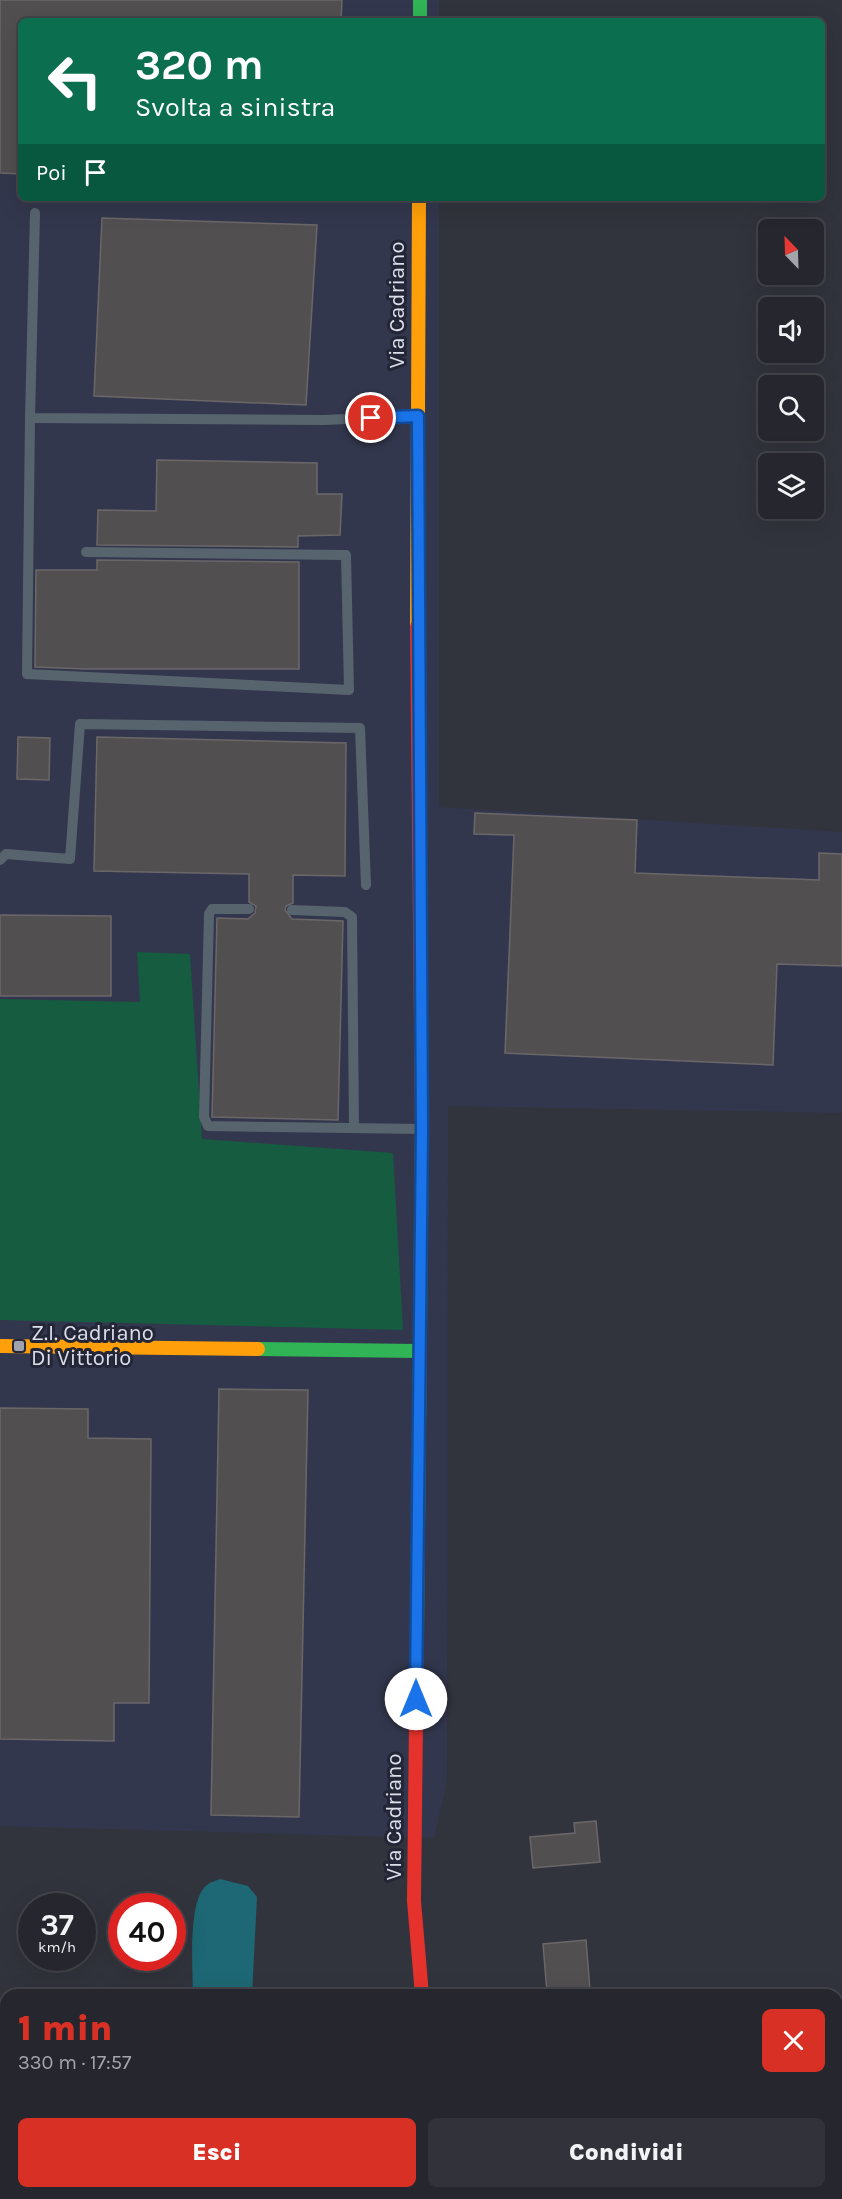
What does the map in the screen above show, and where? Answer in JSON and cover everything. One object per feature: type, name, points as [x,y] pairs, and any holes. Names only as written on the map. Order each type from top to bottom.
[{"type":"street","points":[[420,0],[420,18]]},
{"type":"street","name":"Via Cadriano","points":[[419,201],[422,1129],[414,1901],[421,1989]]},
{"type":"street","points":[[0,1346],[418,1351]]},
{"type":"lane","points":[[35,213],[27,674],[349,690],[346,555],[86,552]]},
{"type":"lane","points":[[30,418],[324,420],[418,416]]},
{"type":"lane","points":[[0,860],[6,854],[70,859],[80,724],[360,728],[366,885]]},
{"type":"lane","points":[[249,909],[212,909],[209,914],[205,1122],[208,1126],[215,1128],[354,1126],[422,1129]]},
{"type":"lane","points":[[292,910],[345,912],[352,917],[354,1126]]},
{"type":"shaded area","points":[[0,0],[439,0],[439,18],[18,18],[18,201],[439,201],[439,807],[842,832],[842,1113],[448,1106],[447,1781],[434,1838],[0,1826]]},
{"type":"shaded area","points":[[220,1879],[248,1886],[257,1897],[252,1989],[193,1989],[192,1937],[196,1905],[201,1893],[211,1882]]},
{"type":"green space","points":[[137,952],[190,954],[202,1139],[393,1153],[403,1330],[0,1320],[0,999],[140,1002]]},
{"type":"building","points":[[0,0],[342,0],[341,18],[18,18],[18,174],[0,173]]},
{"type":"building","points":[[102,218],[317,225],[306,405],[94,396]]},
{"type":"building","points":[[157,460],[317,463],[317,494],[342,494],[340,535],[298,536],[298,547],[97,545],[98,510],[156,511]]},
{"type":"building","points":[[97,560],[299,562],[299,669],[35,667],[36,570],[97,570]]},
{"type":"building","points":[[18,737],[50,738],[49,780],[17,779]]},
{"type":"building","points":[[97,737],[346,743],[345,876],[293,875],[293,903],[286,906],[285,910],[292,919],[343,921],[338,1120],[212,1117],[217,918],[248,919],[255,913],[256,906],[249,902],[249,874],[94,871]]},
{"type":"building","points":[[475,813],[637,820],[635,873],[819,880],[819,853],[842,854],[842,966],[777,964],[773,1065],[505,1053],[514,835],[474,834]]},
{"type":"building","points":[[0,915],[111,916],[111,996],[0,996]]},
{"type":"building","points":[[219,1389],[308,1390],[299,1817],[211,1815]]},
{"type":"building","points":[[0,1408],[88,1409],[88,1438],[151,1439],[149,1703],[114,1703],[114,1741],[0,1739]]},
{"type":"building","points":[[596,1821],[600,1862],[533,1868],[530,1837],[575,1833],[574,1823]]},
{"type":"building","points":[[586,1940],[590,1989],[547,1989],[543,1944]]},
{"type":"traffic: fast","points":[[420,0],[420,18]]},
{"type":"traffic: fast","points":[[417,1633],[422,1126]]},
{"type":"traffic: fast","points":[[258,1349],[418,1351]]},
{"type":"traffic: slow","points":[[417,627],[419,201]]},
{"type":"traffic: slow","points":[[0,1346],[258,1349]]},
{"type":"traffic: jam","points":[[417,627],[422,1126]]},
{"type":"traffic: jam","points":[[417,1633],[414,1901],[421,1989]]},
{"type":"place","name":"Z.I. Cadriano Di Vittorio","points":[[19,1346]]},
{"type":"route","points":[[371,418],[418,416],[417,587],[422,1129],[416,1699]]}]
